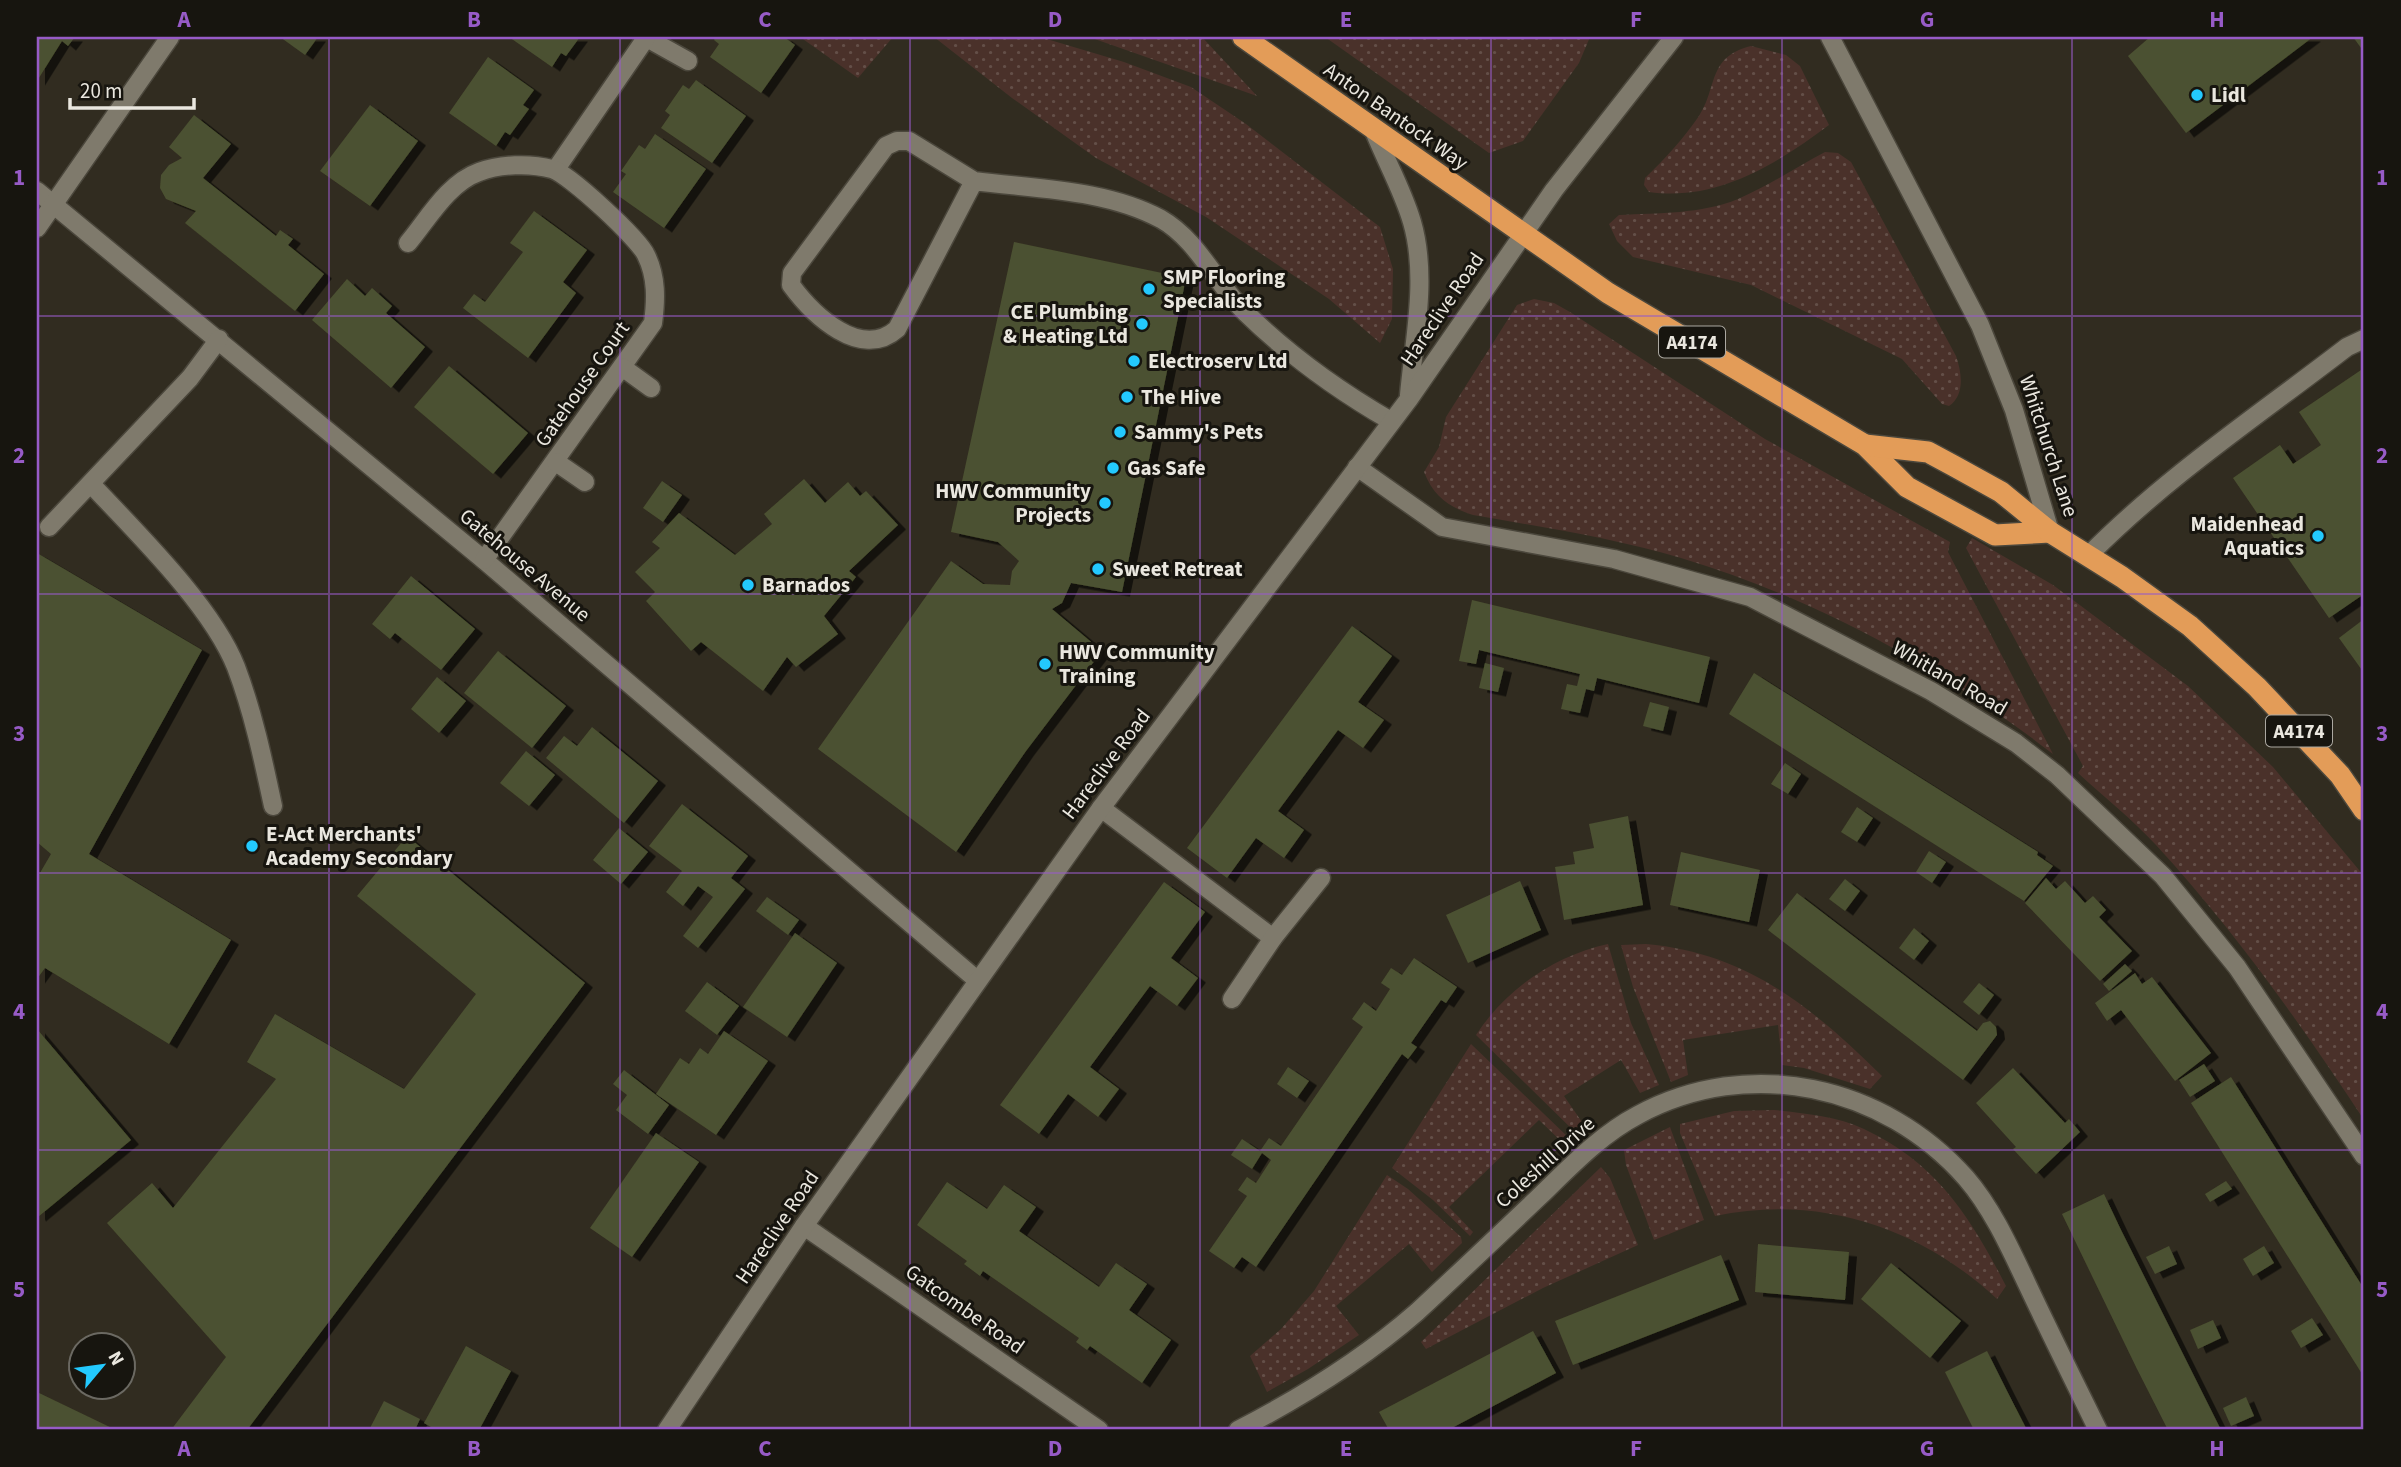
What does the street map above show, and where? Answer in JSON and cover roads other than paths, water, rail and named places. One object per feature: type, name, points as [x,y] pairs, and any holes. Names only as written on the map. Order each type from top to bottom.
[{"type":"highway","name":"Anton Bantock Way","points":[[1244,37],[1521,234]]},
{"type":"highway","name":"A4174","points":[[1521,234],[1608,293],[1865,445],[1907,487],[1995,535],[2050,532]]},
{"type":"highway","name":"A4174","points":[[1865,445],[1928,452],[2001,492],[2050,532]]},
{"type":"highway","name":"Whitchurch Lane","points":[[2050,532],[2089,555],[2190,626],[2258,687],[2340,775],[2364,810]]},
{"type":"street","points":[[37,228],[170,37]]},
{"type":"street","points":[[408,243],[460,181],[500,167],[534,165],[556,170],[646,37],[688,61]]},
{"type":"street","name":"Hareclive Road","points":[[667,1430],[804,1226],[1101,808],[1409,398],[1521,234],[1674,37]]},
{"type":"street","name":"Whitchurch Lane","points":[[1830,37],[1980,325],[2014,410],[2050,532]]},
{"type":"street","points":[[1374,131],[1411,220],[1418,251],[1420,277],[1409,398]]},
{"type":"street","points":[[974,181],[897,329],[886,339],[867,342],[857,340],[811,309],[791,285],[792,273],[886,146],[897,141],[909,141],[974,181],[1111,199],[1164,221],[1202,256],[1224,289],[1247,314],[1349,397],[1391,421]]},
{"type":"street","name":"Gatehouse Court","points":[[484,560],[653,323],[657,296],[646,254],[629,233],[556,170]]},
{"type":"street","name":"Gatehouse Avenue","points":[[37,191],[484,560],[978,981]]},
{"type":"street","points":[[49,527],[190,378],[219,339]]},
{"type":"street","points":[[2089,555],[2122,523],[2176,480],[2347,347],[2364,339]]},
{"type":"street","points":[[622,367],[651,388]]},
{"type":"street","points":[[556,462],[585,482]]},
{"type":"street","name":"Whitland Road","points":[[1357,467],[1442,527],[1614,559],[1750,597],[1931,691],[2016,743],[2057,775],[2163,876],[2237,967],[2364,1156]]},
{"type":"street","points":[[91,484],[153,550],[214,626],[235,665],[261,747],[272,806]]},
{"type":"street","points":[[1101,808],[1273,938]]},
{"type":"street","points":[[1232,999],[1273,938],[1321,878]]},
{"type":"street","name":"Coleshill Drive","points":[[1238,1430],[1325,1383],[1415,1314],[1592,1146],[1639,1115],[1687,1096],[1745,1083],[1802,1086],[1880,1109],[1921,1135],[1967,1179],[2003,1235],[2098,1430]]},
{"type":"street","name":"Gatcombe Road","points":[[804,1226],[1100,1430]]},
{"type":"place","name":"Lidl","points":[[2197,95]]},
{"type":"place","name":"SMP Flooring Specialists","points":[[1149,289]]},
{"type":"place","name":"CE Plumbing & Heating Ltd","points":[[1142,324]]},
{"type":"place","name":"Electroserv Ltd","points":[[1134,361]]},
{"type":"place","name":"The Hive","points":[[1127,397]]},
{"type":"place","name":"Sammy's Pets","points":[[1120,432]]},
{"type":"place","name":"Gas Safe","points":[[1113,468]]},
{"type":"place","name":"HWV Community Projects","points":[[1105,503]]},
{"type":"place","name":"Maidenhead Aquatics","points":[[2318,536]]},
{"type":"place","name":"Sweet Retreat","points":[[1098,569]]},
{"type":"place","name":"Barnados","points":[[748,585]]},
{"type":"place","name":"HWV Community Training","points":[[1045,664]]},
{"type":"place","name":"E-Act Merchants' Academy Secondary","points":[[252,846]]}]
